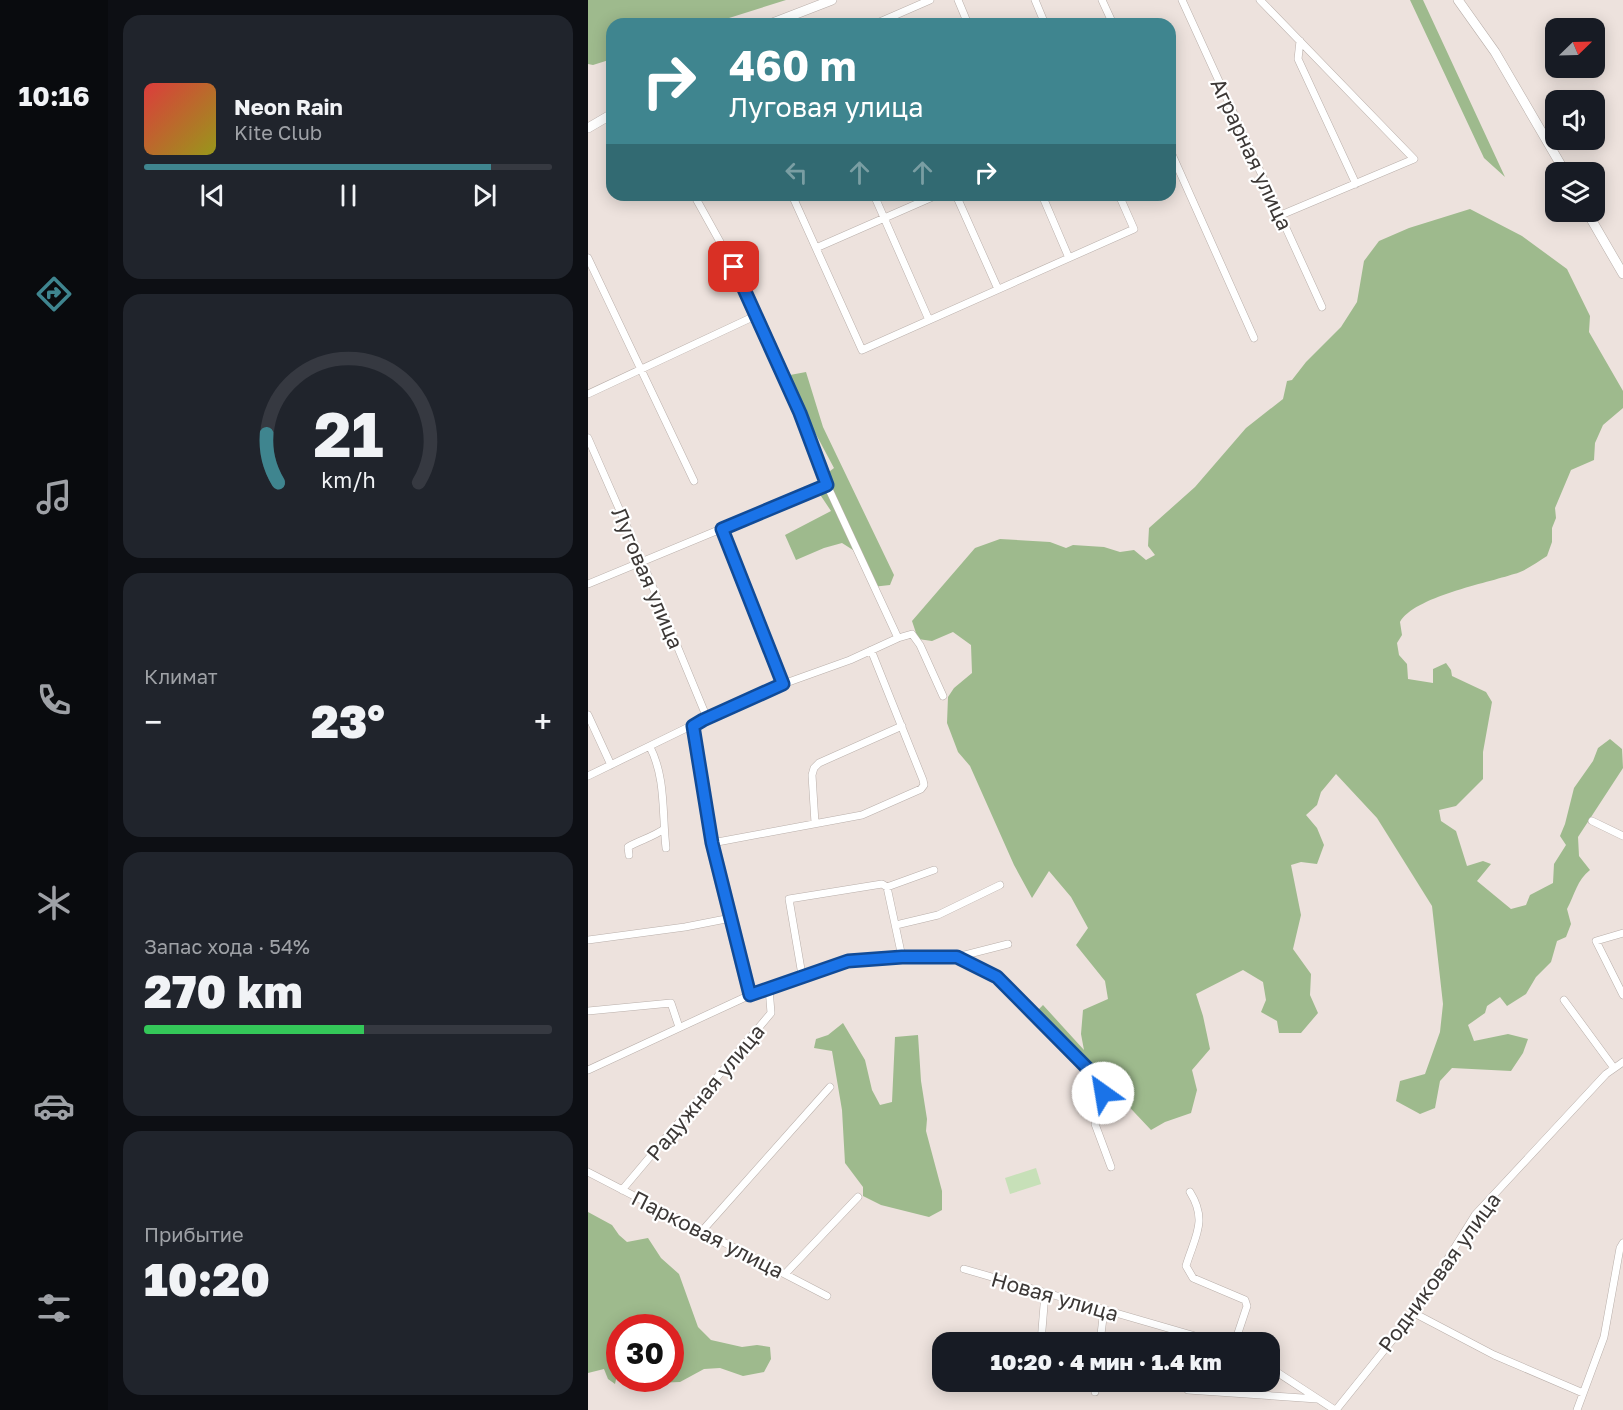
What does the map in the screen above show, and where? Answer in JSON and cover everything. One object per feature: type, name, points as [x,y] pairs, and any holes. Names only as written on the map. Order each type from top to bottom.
[{"type":"main road","points":[[786,18],[832,0]]},
{"type":"main road","points":[[1458,0],[1495,52],[1558,162]]},
{"type":"main road","points":[[588,128],[606,118]]},
{"type":"main road","points":[[1593,222],[1623,274]]},
{"type":"street","points":[[890,18],[930,0]]},
{"type":"street","points":[[958,0],[966,18]]},
{"type":"street","points":[[1035,0],[1042,18]]},
{"type":"street","points":[[1102,0],[1110,18]]},
{"type":"street","name":"Аграрная улица","points":[[1182,0],[1322,308]]},
{"type":"street","points":[[1260,0],[1414,159],[1281,215]]},
{"type":"street","points":[[1300,41],[1298,59],[1356,184]]},
{"type":"street","points":[[1176,163],[1254,338]]},
{"type":"street","points":[[697,201],[734,267],[757,315],[800,413],[827,485],[898,638]]},
{"type":"street","points":[[795,201],[862,350],[1134,229],[1122,201]]},
{"type":"street","points":[[877,201],[929,320]]},
{"type":"street","points":[[816,248],[923,201]]},
{"type":"street","points":[[959,201],[998,289]]},
{"type":"street","points":[[1045,201],[1069,258]]},
{"type":"street","points":[[588,258],[694,481]]},
{"type":"street","points":[[588,394],[757,315]]},
{"type":"street","name":"Луговая улица","points":[[588,438],[707,718]]},
{"type":"street","points":[[588,584],[827,485]]},
{"type":"street","points":[[722,529],[783,684]]},
{"type":"street","points":[[588,776],[783,684],[850,660],[912,634],[920,645],[943,696]]},
{"type":"street","points":[[712,843],[861,815],[921,789],[924,785],[871,650]]},
{"type":"street","points":[[588,715],[611,765]]},
{"type":"street","points":[[693,726],[712,843],[750,995]]},
{"type":"street","points":[[815,823],[812,775],[814,768],[819,763],[902,726]]},
{"type":"street","points":[[650,747],[657,759],[659,771],[666,848]]},
{"type":"street","points":[[1593,821],[1623,836]]},
{"type":"street","points":[[629,855],[630,845],[664,829]]},
{"type":"street","points":[[887,887],[934,870]]},
{"type":"street","points":[[802,975],[789,899],[882,884],[887,887],[897,925],[902,957]]},
{"type":"street","points":[[897,925],[938,915],[999,885]]},
{"type":"street","points":[[588,940],[685,927],[731,918]]},
{"type":"street","points":[[1623,933],[1596,941],[1623,995]]},
{"type":"street","points":[[588,1070],[750,995],[802,975],[848,961],[902,957],[957,957],[1008,944]]},
{"type":"street","points":[[957,957],[997,977],[1101,1082],[1103,1093],[1095,1124],[1111,1167]]},
{"type":"street","name":"Радужная улица","points":[[622,1190],[771,1013],[769,988]]},
{"type":"street","points":[[1564,1000],[1614,1068]]},
{"type":"street","points":[[588,1011],[671,1003],[679,1027]]},
{"type":"street","name":"Родниковая улица","points":[[1335,1410],[1414,1313],[1475,1215],[1589,1092],[1623,1062]]},
{"type":"street","points":[[702,1231],[830,1087]]},
{"type":"street","name":"Парковая улица","points":[[588,1172],[827,1296]]},
{"type":"street","points":[[1190,1192],[1198,1206],[1201,1218],[1186,1266],[1193,1278],[1245,1300],[1247,1306],[1238,1332]]},
{"type":"street","points":[[786,1274],[858,1197]]},
{"type":"street","points":[[1577,1410],[1604,1337],[1620,1248],[1623,1243]]},
{"type":"street","name":"Новая улица","points":[[964,1269],[1181,1332]]},
{"type":"street","points":[[1042,1332],[1045,1293]]},
{"type":"street","points":[[1101,1332],[1104,1310]]},
{"type":"street","points":[[1414,1313],[1494,1355],[1583,1394]]},
{"type":"street","points":[[1280,1374],[1335,1410]]},
{"type":"street","points":[[1217,1392],[1317,1399]]},
{"type":"green space","points":[[588,0],[786,0],[729,18],[606,18],[606,61],[593,65],[588,64]]},
{"type":"green space","points":[[1410,0],[1423,0],[1505,177],[1484,158]]},
{"type":"green space","points":[[1470,209],[1522,236],[1567,269],[1590,316],[1589,332],[1623,391],[1623,408],[1603,425],[1595,443],[1594,460],[1571,470],[1555,508],[1556,518],[1552,528],[1552,542],[1547,556],[1518,573],[1435,598],[1408,613],[1400,622],[1402,635],[1397,643],[1399,655],[1407,664],[1408,679],[1433,683],[1433,669],[1446,663],[1452,676],[1486,692],[1492,702],[1483,752],[1483,779],[1456,806],[1439,810],[1441,821],[1456,831],[1467,866],[1483,861],[1491,864],[1477,881],[1511,909],[1526,905],[1530,895],[1553,883],[1554,864],[1566,845],[1560,836],[1574,788],[1593,761],[1598,748],[1610,739],[1622,749],[1623,768],[1578,837],[1579,856],[1590,870],[1579,883],[1567,909],[1571,924],[1566,937],[1557,941],[1551,962],[1536,977],[1526,994],[1507,1006],[1500,997],[1487,1006],[1485,1013],[1468,1025],[1474,1041],[1508,1034],[1528,1039],[1523,1053],[1511,1071],[1452,1068],[1440,1081],[1435,1108],[1420,1114],[1396,1101],[1400,1081],[1425,1074],[1440,1032],[1443,1004],[1432,906],[1377,818],[1336,774],[1321,792],[1317,805],[1306,815],[1317,828],[1324,845],[1317,864],[1301,862],[1291,865],[1301,915],[1293,949],[1311,974],[1310,995],[1318,1013],[1301,1033],[1279,1033],[1277,1021],[1261,1012],[1266,1000],[1263,982],[1243,970],[1196,994],[1210,1049],[1192,1070],[1197,1090],[1191,1113],[1165,1122],[1151,1130],[1038,1010],[1043,1005],[1084,1050],[1081,1034],[1083,1010],[1108,999],[1105,981],[1076,945],[1088,928],[1071,897],[1049,871],[1032,898],[1014,865],[970,766],[958,752],[947,723],[948,697],[954,688],[972,673],[971,645],[953,632],[932,641],[918,639],[912,621],[975,548],[1000,539],[1050,542],[1066,548],[1073,545],[1104,547],[1120,552],[1134,550],[1146,560],[1155,555],[1148,546],[1149,528],[1195,487],[1246,428],[1283,399],[1287,381],[1292,380],[1306,362],[1341,327],[1357,302],[1364,261],[1379,241],[1409,228]]},
{"type":"green space","points":[[806,372],[823,427],[894,575],[890,585],[872,587],[853,550],[842,543],[796,560],[785,535],[831,511],[821,496],[821,478],[834,468],[811,425],[790,375]]},
{"type":"green space","points":[[843,1023],[865,1060],[872,1090],[880,1105],[892,1102],[895,1037],[918,1035],[921,1081],[927,1119],[926,1131],[942,1191],[942,1210],[929,1217],[881,1205],[863,1196],[863,1187],[845,1163],[842,1110],[832,1051],[814,1048],[816,1039],[828,1035]]},
{"type":"green space","points":[[1036,1168],[1041,1184],[1010,1194],[1005,1178]]},
{"type":"green space","points":[[588,1212],[612,1225],[627,1242],[648,1238],[661,1258],[679,1274],[698,1327],[711,1340],[742,1347],[757,1345],[770,1347],[771,1359],[764,1372],[743,1376],[720,1368],[704,1369],[684,1380],[684,1314],[606,1314],[606,1374],[604,1369],[588,1373]]},
{"type":"route","points":[[734,267],[800,413],[827,485],[722,529],[783,684],[693,726],[712,843],[750,995],[802,975],[848,961],[902,957],[957,957],[997,977],[1101,1082],[1103,1093]]}]
